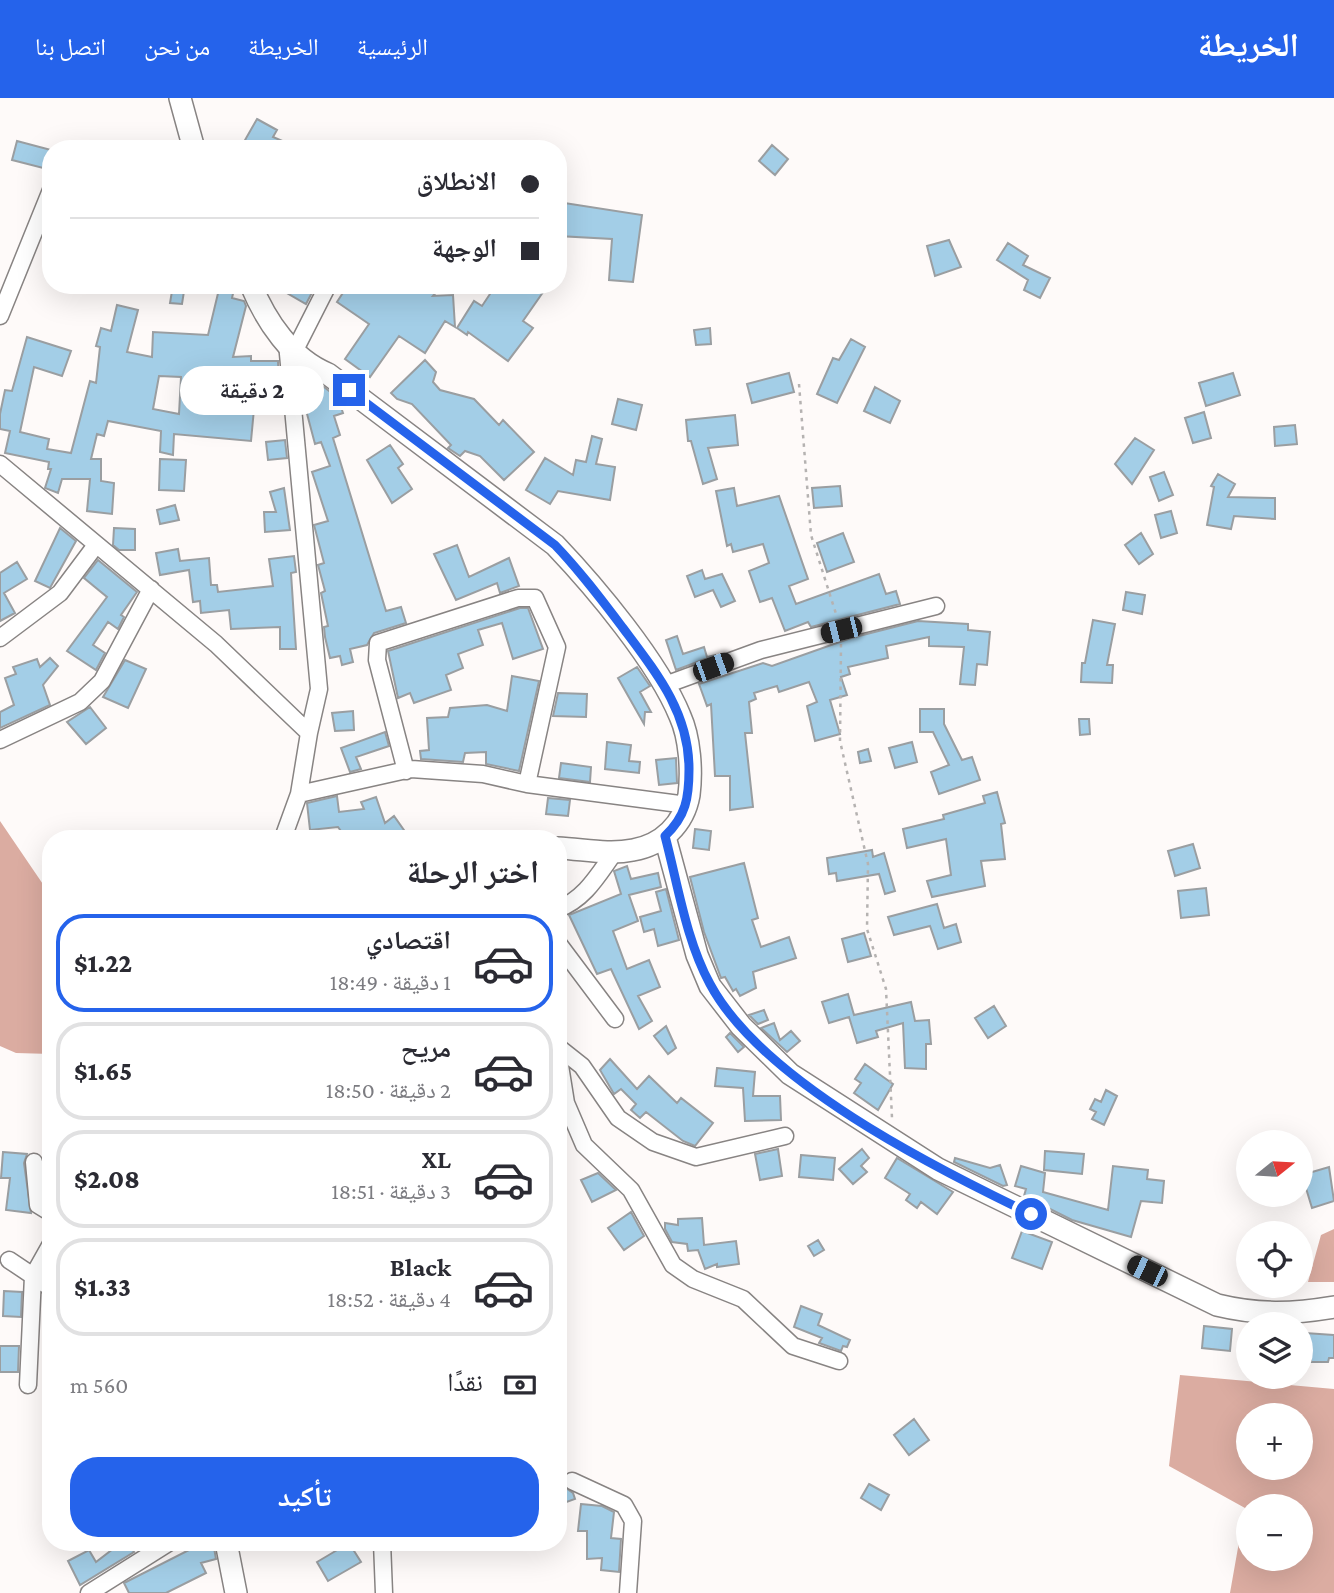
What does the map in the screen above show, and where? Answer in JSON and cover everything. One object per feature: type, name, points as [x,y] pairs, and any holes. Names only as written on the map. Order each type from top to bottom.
[{"type":"main road","points":[[180,98],[192,140]]},
{"type":"main road","points":[[254,294],[258,304],[290,348],[309,366],[328,374],[555,545],[583,574],[665,685],[682,719],[689,754],[687,805],[681,820],[665,836],[634,850],[614,852],[567,849]]},
{"type":"main road","points":[[665,836],[697,955],[710,986],[741,1026],[790,1074],[938,1169],[1217,1305],[1249,1313],[1292,1314],[1334,1307]]},
{"type":"main road","points":[[228,1551],[236,1593]]},
{"type":"street","points":[[0,316],[42,212]]},
{"type":"street","points":[[286,830],[299,794],[319,689],[290,348],[323,294]]},
{"type":"street","points":[[0,464],[216,644],[309,733]]},
{"type":"street","points":[[0,638],[60,593],[96,545]]},
{"type":"street","points":[[0,740],[80,702],[102,681],[151,589]]},
{"type":"street","points":[[405,771],[377,660],[378,643],[518,598],[535,598],[557,647],[527,784]]},
{"type":"street","points":[[665,685],[761,650],[936,606]]},
{"type":"street","points":[[299,794],[405,771],[483,774],[527,784],[687,805]]},
{"type":"street","points":[[567,905],[587,890],[614,852]]},
{"type":"street","points":[[567,955],[615,1019]]},
{"type":"street","points":[[567,1054],[582,1066],[618,1118],[653,1142],[696,1157],[785,1136]]},
{"type":"street","points":[[567,1105],[584,1145],[631,1190],[673,1265],[693,1279],[743,1299],[793,1346],[839,1361]]},
{"type":"street","points":[[34,1162],[38,1205],[42,1207]]},
{"type":"street","points":[[9,1260],[42,1282]]},
{"type":"street","points":[[28,1385],[33,1276],[42,1260]]},
{"type":"street","points":[[572,1482],[624,1505],[633,1521],[628,1593]]},
{"type":"street","points":[[89,1593],[156,1551]]},
{"type":"street","points":[[382,1551],[384,1593]]},
{"type":"path","points":[[799,384],[811,535],[841,630],[840,741],[868,864],[867,929],[886,989],[893,1140]]},
{"type":"shaded area","points":[[0,821],[42,883],[42,1054],[16,1053],[0,1046]]},
{"type":"shaded area","points":[[1334,1229],[1334,1282],[1313,1282],[1313,1264],[1321,1235]]},
{"type":"shaded area","points":[[1180,1375],[1236,1380],[1236,1389],[1334,1389],[1334,1593],[1230,1593],[1236,1559],[1236,1571],[1313,1571],[1313,1494],[1236,1494],[1236,1503],[1169,1466]]},
{"type":"building","points":[[257,119],[277,130],[273,137],[280,140],[245,140]]},
{"type":"building","points":[[17,141],[42,148],[42,168],[12,160]]},
{"type":"building","points":[[772,145],[788,159],[775,175],[759,161]]},
{"type":"building","points":[[567,203],[642,215],[633,282],[609,280],[612,239],[567,236]]},
{"type":"building","points":[[949,240],[961,267],[935,276],[927,246]]},
{"type":"building","points":[[1008,243],[1028,256],[1023,265],[1050,278],[1040,298],[1024,290],[1028,280],[997,260]]},
{"type":"building","points":[[172,294],[184,294],[182,304],[170,303]]},
{"type":"building","points":[[218,294],[233,294],[232,298],[244,301],[246,306],[233,357],[251,356],[251,361],[278,361],[280,409],[254,409],[251,441],[174,434],[173,455],[160,452],[161,431],[108,421],[104,436],[97,434],[91,459],[101,459],[101,481],[114,483],[112,514],[87,511],[90,479],[62,479],[58,493],[45,488],[51,469],[48,469],[49,462],[5,453],[10,431],[0,429],[0,414],[5,390],[12,391],[27,337],[71,351],[62,376],[34,367],[20,432],[49,439],[47,449],[71,453],[90,381],[96,383],[100,347],[96,346],[101,328],[111,331],[117,305],[138,310],[127,352],[152,357],[153,332],[208,335]],"holes":[[[159,376],[181,377],[179,414],[153,409]]]},
{"type":"building","points":[[289,294],[311,294],[306,304]]},
{"type":"building","points":[[342,294],[453,295],[455,327],[445,321],[425,353],[399,336],[370,377],[345,359],[369,324],[337,302]]},
{"type":"building","points":[[490,294],[542,294],[523,321],[533,328],[508,361],[468,332],[467,335],[457,328],[474,301],[482,306]]},
{"type":"building","points":[[710,328],[711,344],[696,345],[694,330]]},
{"type":"building","points":[[851,339],[865,347],[837,403],[817,394],[833,358],[839,360]]},
{"type":"building","points":[[425,360],[436,372],[433,382],[440,390],[474,399],[499,425],[503,420],[534,452],[504,480],[480,456],[465,451],[460,456],[448,448],[451,445],[412,404],[397,399],[391,393]]},
{"type":"building","points":[[789,373],[794,392],[752,403],[747,384]]},
{"type":"building","points":[[1233,373],[1240,395],[1206,406],[1199,383]]},
{"type":"building","points":[[324,387],[338,398],[343,413],[334,416],[340,435],[333,438],[386,611],[401,607],[406,623],[374,633],[367,645],[350,649],[353,662],[342,665],[340,656],[330,658],[325,637],[324,627],[328,626],[321,593],[325,591],[318,565],[324,563],[314,525],[328,521],[312,472],[330,466],[321,442],[315,444],[302,395]]},
{"type":"building","points":[[875,387],[900,401],[890,423],[864,411]]},
{"type":"building","points":[[618,399],[642,405],[636,430],[612,424]]},
{"type":"building","points":[[1204,412],[1211,438],[1193,443],[1185,418]]},
{"type":"building","points":[[735,415],[738,445],[708,448],[717,479],[703,484],[691,441],[688,441],[686,420]]},
{"type":"building","points":[[1295,425],[1297,444],[1275,446],[1274,427]]},
{"type":"building","points":[[592,436],[602,439],[596,464],[615,467],[610,500],[558,491],[550,504],[526,490],[545,458],[573,475],[576,460],[586,462]]},
{"type":"building","points":[[1135,438],[1154,450],[1132,484],[1115,464]]},
{"type":"building","points":[[285,440],[287,458],[268,460],[266,442]]},
{"type":"building","points":[[390,445],[403,464],[398,468],[412,489],[392,503],[367,460]]},
{"type":"building","points":[[160,459],[186,460],[184,491],[159,490]]},
{"type":"building","points":[[1164,472],[1173,495],[1159,501],[1150,477]]},
{"type":"building","points":[[1218,474],[1235,484],[1228,497],[1275,498],[1275,519],[1234,516],[1231,529],[1207,525],[1214,487],[1211,486]]},
{"type":"building","points":[[840,486],[842,506],[814,508],[812,488]]},
{"type":"building","points":[[284,488],[290,530],[265,532],[264,512],[276,512],[270,492]]},
{"type":"building","points":[[734,488],[737,506],[779,496],[808,579],[789,586],[796,604],[879,574],[886,594],[896,591],[900,604],[811,627],[808,622],[785,631],[772,598],[760,602],[749,571],[769,563],[763,544],[733,552],[731,544],[727,546],[716,491]]},
{"type":"building","points":[[175,505],[179,520],[160,524],[157,510]]},
{"type":"building","points":[[1171,511],[1177,533],[1161,538],[1155,515]]},
{"type":"building","points":[[60,528],[76,541],[50,588],[35,581]]},
{"type":"building","points":[[114,528],[135,529],[135,550],[119,550],[113,545]]},
{"type":"building","points":[[843,533],[854,562],[827,572],[817,543]]},
{"type":"building","points":[[1141,533],[1153,554],[1139,564],[1125,545]]},
{"type":"building","points":[[457,545],[469,577],[509,558],[519,586],[500,593],[497,583],[456,600],[434,554]]},
{"type":"building","points":[[178,549],[180,561],[209,558],[211,585],[217,585],[218,592],[273,586],[269,559],[294,556],[296,572],[291,573],[296,649],[280,649],[280,627],[231,629],[229,610],[201,613],[200,601],[193,602],[189,570],[160,575],[156,553]]},
{"type":"building","points":[[98,560],[137,592],[121,615],[124,617],[118,629],[108,622],[93,645],[105,653],[96,670],[67,651],[107,597],[84,578]]},
{"type":"building","points":[[17,562],[27,579],[4,593],[15,613],[0,621],[0,573]]},
{"type":"building","points":[[702,570],[705,579],[722,574],[735,601],[721,607],[713,590],[695,597],[687,576]]},
{"type":"building","points":[[1126,592],[1145,595],[1142,614],[1123,610]]},
{"type":"building","points":[[520,608],[528,608],[543,649],[513,659],[502,623],[478,630],[483,645],[458,654],[463,668],[446,675],[451,690],[414,703],[410,693],[398,698],[388,651]]},
{"type":"building","points":[[1093,620],[1115,624],[1107,665],[1113,665],[1112,683],[1081,682],[1082,663],[1085,663]]},
{"type":"building","points":[[918,621],[968,624],[968,630],[990,632],[987,665],[977,664],[975,685],[960,684],[964,647],[929,646],[929,637],[886,646],[888,658],[848,667],[850,674],[841,677],[847,695],[830,700],[840,734],[815,741],[807,706],[817,702],[809,682],[779,692],[777,686],[754,693],[756,699],[749,702],[752,733],[745,733],[753,807],[730,810],[730,776],[715,776],[711,704],[707,706],[699,684],[763,663],[772,666],[851,638]]},
{"type":"building","points":[[677,636],[683,654],[704,647],[707,657],[716,655],[676,670],[666,640]]},
{"type":"building","points":[[50,658],[58,666],[43,685],[50,705],[0,728],[0,712],[14,705],[5,678],[16,674],[13,667],[37,659],[40,667]]},
{"type":"building","points":[[125,660],[146,669],[128,708],[103,697]]},
{"type":"building","points":[[637,667],[650,686],[640,692],[651,712],[645,712],[644,724],[618,678]]},
{"type":"building","points":[[512,676],[539,681],[519,771],[486,764],[486,752],[465,753],[463,762],[421,759],[420,751],[429,750],[427,718],[448,717],[450,708],[487,705],[507,711]]},
{"type":"building","points":[[558,693],[587,694],[586,717],[553,716]]},
{"type":"building","points":[[90,707],[106,728],[86,744],[67,722]]},
{"type":"building","points":[[920,709],[944,709],[944,724],[962,760],[972,757],[980,780],[939,794],[931,772],[949,765],[933,732],[920,732]]},
{"type":"building","points":[[353,711],[354,730],[335,731],[332,713]]},
{"type":"building","points":[[1079,719],[1089,719],[1090,734],[1080,735]]},
{"type":"building","points":[[385,732],[389,746],[356,757],[361,769],[350,772],[341,748]]},
{"type":"building","points":[[607,742],[631,745],[629,761],[640,762],[639,773],[605,769]]},
{"type":"building","points":[[912,742],[917,762],[895,768],[889,748]]},
{"type":"building","points":[[868,749],[871,761],[860,763],[858,752]]},
{"type":"building","points":[[676,758],[677,783],[659,785],[656,760]]},
{"type":"building","points":[[561,763],[591,767],[590,782],[559,778]]},
{"type":"building","points":[[997,792],[1005,823],[1001,824],[1005,859],[981,861],[985,886],[932,897],[927,881],[951,875],[946,839],[907,848],[903,829],[944,819],[943,815],[985,803],[983,796]]},
{"type":"building","points":[[337,796],[339,812],[364,809],[361,802],[376,797],[385,823],[394,816],[404,830],[340,830],[338,827],[310,830],[307,803]]},
{"type":"building","points":[[548,798],[570,800],[568,816],[546,814]]},
{"type":"building","points":[[695,829],[711,831],[709,850],[693,848]]},
{"type":"building","points":[[1193,844],[1200,868],[1175,876],[1168,851]]},
{"type":"building","points":[[872,850],[873,857],[884,853],[895,891],[885,894],[879,874],[837,881],[836,873],[829,874],[827,858]]},
{"type":"building","points":[[744,863],[758,918],[752,920],[761,947],[789,937],[796,958],[753,972],[756,988],[740,996],[736,989],[733,991],[725,977],[721,978],[704,932],[690,877]]},
{"type":"building","points":[[627,866],[631,879],[658,873],[661,887],[629,895],[638,921],[613,931],[627,969],[649,960],[660,987],[638,996],[652,1021],[639,1029],[611,969],[597,974],[569,915],[621,894],[614,871]]},
{"type":"building","points":[[1206,888],[1209,915],[1181,918],[1178,891]]},
{"type":"building","points":[[666,889],[679,940],[658,946],[654,929],[644,932],[640,917],[661,911],[656,892]]},
{"type":"building","points":[[937,904],[944,928],[956,924],[961,942],[938,949],[930,926],[894,935],[888,917]]},
{"type":"building","points":[[864,933],[871,956],[848,962],[842,939]]},
{"type":"building","points":[[848,994],[854,1015],[911,1002],[915,1021],[929,1020],[931,1044],[926,1044],[926,1069],[905,1068],[903,1023],[876,1031],[878,1037],[857,1043],[849,1017],[829,1023],[822,1002]]},
{"type":"building","points":[[994,1006],[1006,1026],[988,1038],[975,1018]]},
{"type":"building","points":[[764,1010],[768,1020],[758,1024],[749,1015]]},
{"type":"building","points":[[774,1023],[780,1040],[791,1031],[800,1041],[787,1052],[761,1028]]},
{"type":"building","points":[[666,1026],[676,1048],[668,1054],[654,1036]]},
{"type":"building","points":[[730,1033],[744,1047],[738,1052],[726,1037]]},
{"type":"building","points":[[610,1059],[637,1089],[649,1076],[677,1103],[681,1098],[713,1123],[695,1146],[683,1141],[646,1112],[640,1118],[631,1110],[636,1104],[621,1089],[614,1094],[600,1070]]},
{"type":"building","points":[[865,1064],[893,1084],[878,1110],[854,1093],[861,1083],[855,1079]]},
{"type":"building","points":[[717,1068],[755,1072],[753,1096],[780,1096],[781,1120],[745,1121],[743,1088],[715,1086]]},
{"type":"building","points":[[1106,1090],[1117,1096],[1104,1125],[1092,1119],[1096,1112],[1090,1109],[1095,1099],[1101,1102]]},
{"type":"building","points":[[778,1149],[782,1176],[760,1180],[755,1154]]},
{"type":"building","points":[[862,1149],[869,1158],[861,1166],[867,1172],[853,1184],[839,1169]]},
{"type":"building","points":[[1045,1151],[1084,1154],[1082,1174],[1044,1170]]},
{"type":"building","points":[[3,1152],[27,1154],[24,1163],[31,1213],[6,1210],[10,1178],[1,1178]]},
{"type":"building","points":[[801,1155],[835,1158],[833,1180],[799,1177]]},
{"type":"building","points":[[897,1158],[953,1192],[937,1214],[921,1202],[917,1208],[906,1200],[910,1194],[885,1178]]},
{"type":"building","points":[[955,1158],[990,1168],[1000,1165],[1007,1185],[1003,1186],[954,1162]]},
{"type":"building","points":[[1021,1166],[1045,1173],[1043,1192],[1108,1210],[1113,1166],[1148,1170],[1147,1179],[1164,1181],[1162,1203],[1141,1201],[1131,1237],[1072,1220],[1024,1196],[1026,1189],[1015,1186]]},
{"type":"building","points":[[1329,1167],[1334,1201],[1312,1208],[1313,1207],[1313,1172]]},
{"type":"building","points":[[598,1173],[616,1190],[592,1202],[581,1180]]},
{"type":"building","points":[[631,1212],[644,1236],[624,1250],[608,1228]]},
{"type":"building","points":[[702,1218],[704,1245],[736,1241],[739,1264],[717,1267],[717,1264],[705,1269],[698,1250],[688,1251],[687,1244],[672,1242],[665,1229],[665,1223],[678,1225],[678,1219]]},
{"type":"building","points":[[1022,1231],[1052,1242],[1042,1269],[1012,1258]]},
{"type":"building","points":[[818,1240],[824,1250],[814,1256],[808,1246]]},
{"type":"building","points":[[4,1291],[22,1292],[21,1317],[3,1316]]},
{"type":"building","points":[[801,1306],[822,1314],[818,1325],[850,1340],[847,1347],[843,1346],[841,1351],[819,1343],[822,1338],[794,1327]]},
{"type":"building","points":[[1204,1326],[1232,1329],[1230,1351],[1202,1348]]},
{"type":"building","points":[[1313,1334],[1334,1335],[1334,1358],[1329,1358],[1328,1362],[1313,1362]]},
{"type":"building","points":[[0,1346],[19,1346],[18,1372],[0,1372]]},
{"type":"building","points":[[914,1419],[929,1440],[909,1455],[894,1435]]},
{"type":"building","points":[[869,1484],[889,1495],[881,1510],[861,1498]]},
{"type":"building","points":[[567,1489],[573,1493],[575,1499],[567,1502]]},
{"type":"building","points":[[581,1504],[602,1506],[614,1512],[611,1538],[621,1539],[619,1572],[601,1570],[602,1558],[587,1559],[587,1531],[578,1531]]},
{"type":"building","points":[[90,1551],[96,1562],[110,1551],[134,1552],[80,1585],[68,1561]]},
{"type":"building","points":[[187,1551],[215,1551],[216,1559],[201,1563],[206,1573],[166,1593],[129,1593],[124,1583]]},
{"type":"building","points":[[336,1551],[354,1551],[361,1562],[328,1581],[317,1562]]},
{"type":"route","points":[[349,390],[555,545],[583,574],[665,685],[682,719],[689,754],[689,790],[681,820],[665,836],[697,955],[710,986],[741,1026],[790,1074],[938,1169],[1031,1214]]}]
